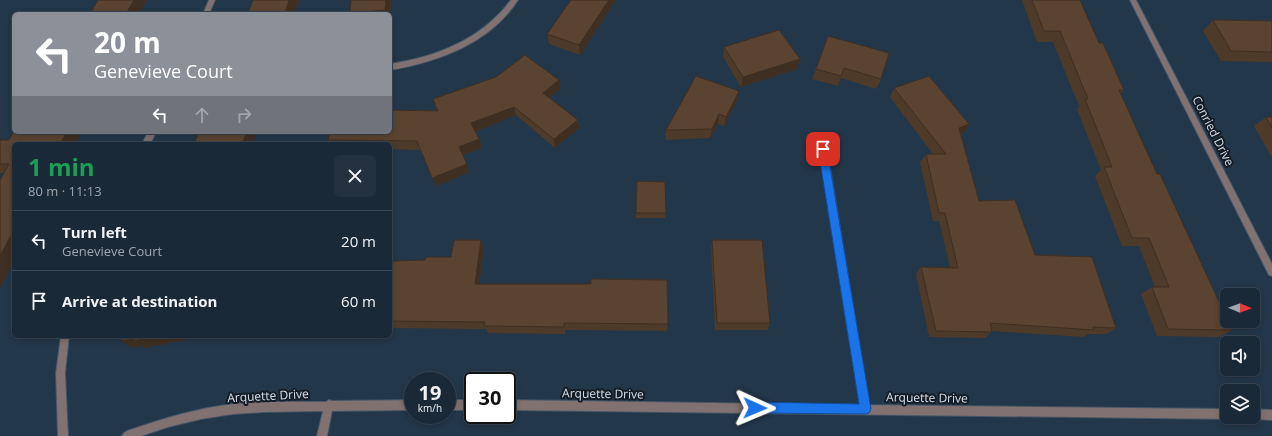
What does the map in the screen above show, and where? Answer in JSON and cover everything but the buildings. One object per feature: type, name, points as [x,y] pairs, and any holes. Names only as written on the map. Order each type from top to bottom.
[{"type":"street","points":[[207,12],[212,0]]},
{"type":"street","points":[[392,66],[433,57],[472,39],[503,16],[516,0]]},
{"type":"street","name":"Conried Drive","points":[[1133,0],[1272,272]]},
{"type":"street","points":[[823,149],[865,409]]},
{"type":"street","points":[[63,436],[61,379],[62,348],[64,338]]},
{"type":"street","points":[[322,436],[330,405]]},
{"type":"street","name":"Arquette Drive","points":[[127,436],[168,422],[201,414],[233,409],[330,405],[404,405]]},
{"type":"street","name":"Arquette Drive","points":[[516,405],[1220,414]]},
{"type":"street","points":[[1260,414],[1272,415]]},
{"type":"route","points":[[755,408],[865,409],[823,149]]}]
